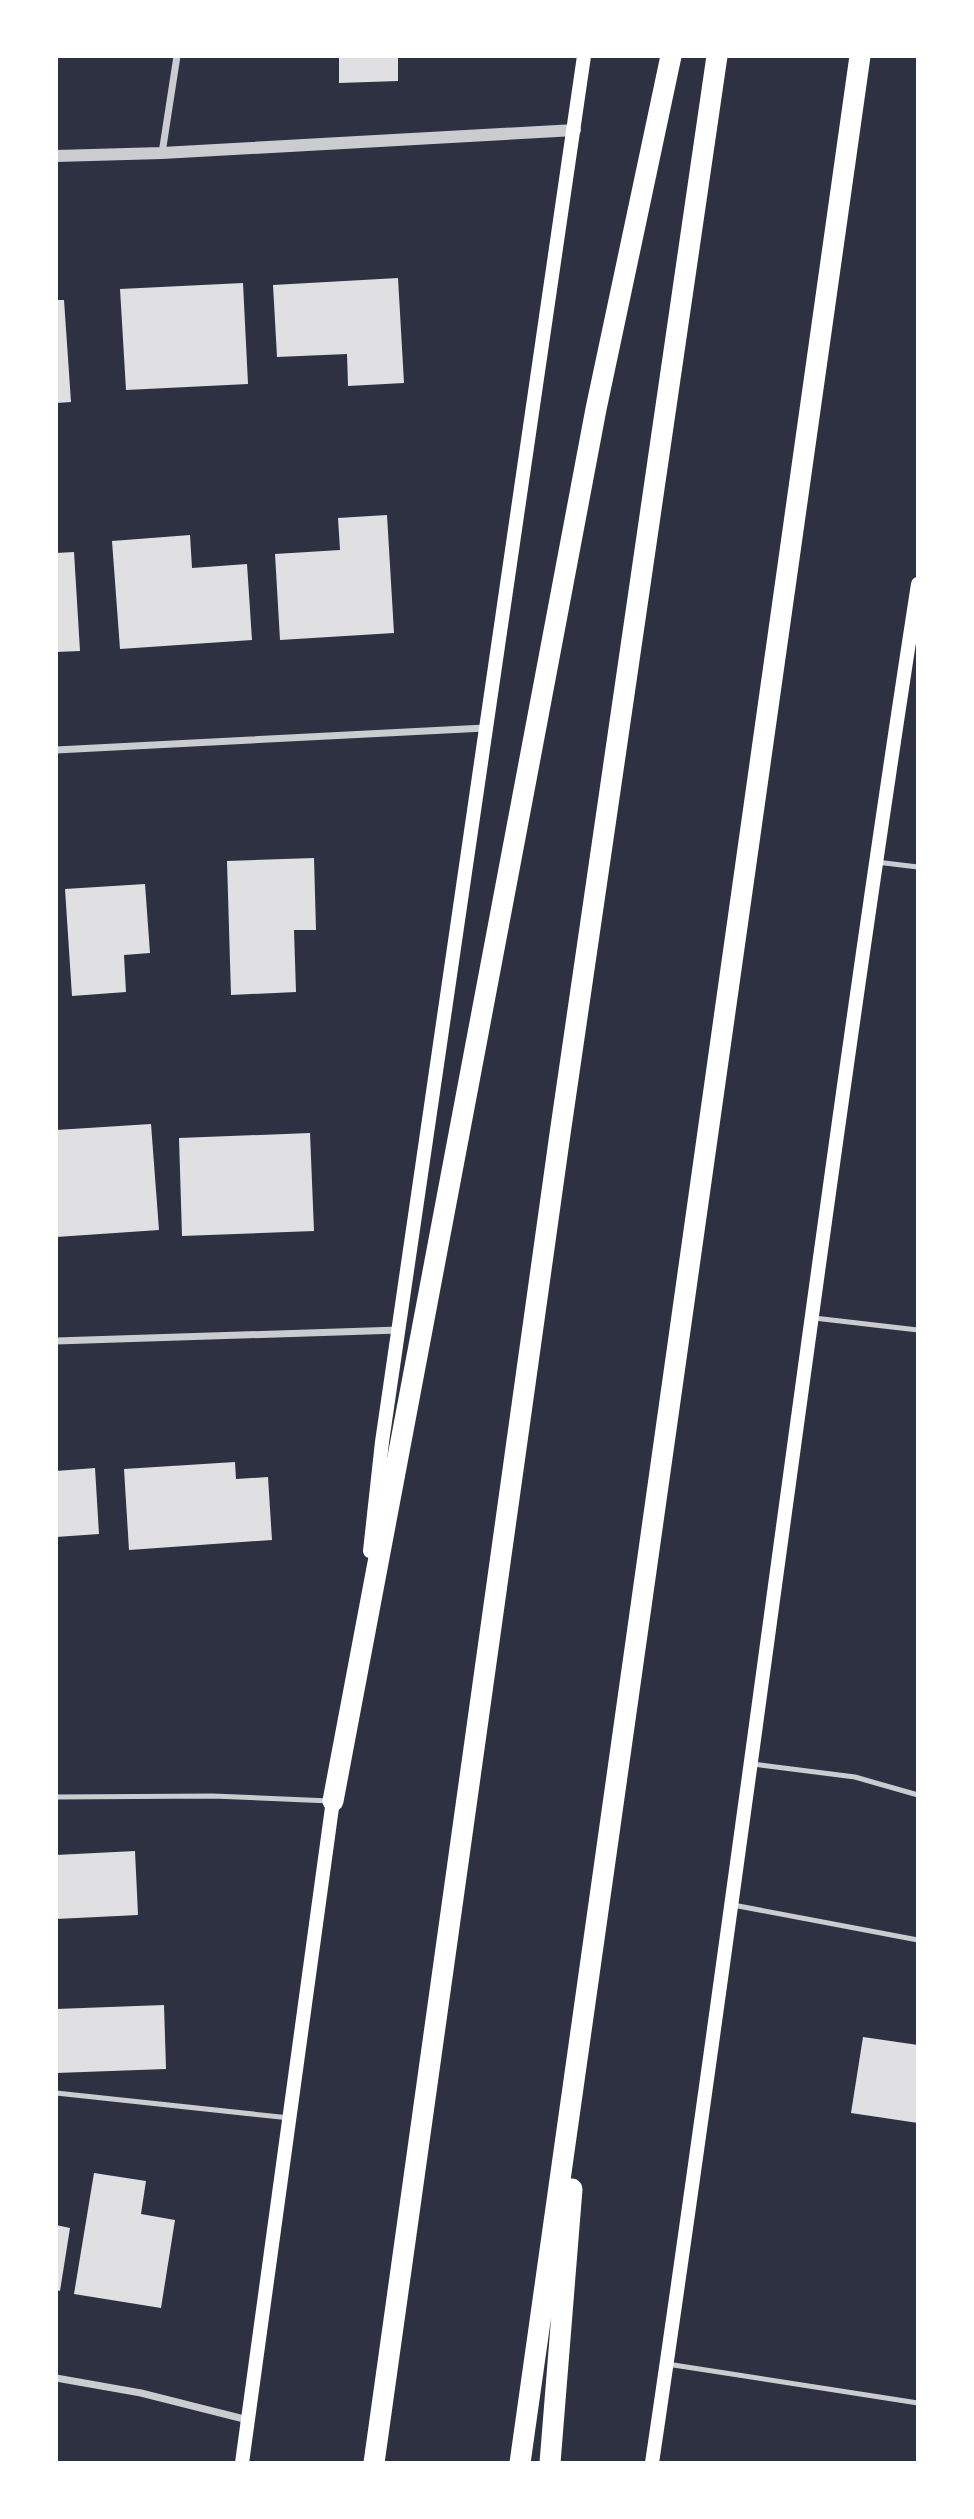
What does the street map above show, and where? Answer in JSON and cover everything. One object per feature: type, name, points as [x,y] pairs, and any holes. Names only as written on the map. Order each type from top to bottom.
[{"type":"highway","points":[[333,1801],[596,409],[671,56]]},
{"type":"highway","points":[[374,2463],[562,1121],[718,56]]},
{"type":"highway","points":[[520,2463],[860,56]]},
{"type":"highway","points":[[550,2463],[588,1985]]},
{"type":"main road","points":[[242,2463],[399,1330],[584,56]]},
{"type":"main road","points":[[652,2463],[733,1905],[876,862],[918,584]]},
{"type":"street","points":[[162,153],[177,56]]},
{"type":"street","points":[[56,156],[162,153],[575,130]]},
{"type":"street","points":[[56,750],[485,728]]},
{"type":"street","points":[[56,1341],[399,1330]]},
{"type":"street","points":[[56,2378],[141,2393],[248,2420]]},
{"type":"lane","points":[[876,862],[918,867]]},
{"type":"lane","points":[[814,1318],[918,1330]]},
{"type":"lane","points":[[752,1764],[855,1777],[918,1795]]},
{"type":"lane","points":[[56,1797],[213,1796],[333,1801]]},
{"type":"lane","points":[[733,1905],[918,1940]]},
{"type":"lane","points":[[56,2093],[290,2118]]},
{"type":"lane","points":[[667,2364],[918,2403]]},
{"type":"building","points":[[339,56],[398,56],[398,81],[339,83]]},
{"type":"building","points":[[398,278],[404,383],[348,386],[347,354],[277,357],[273,285]]},
{"type":"building","points":[[243,283],[248,384],[126,390],[120,289]]},
{"type":"building","points":[[56,300],[64,300],[71,402],[56,403]]},
{"type":"building","points":[[387,515],[394,633],[280,640],[275,554],[340,550],[338,518]]},
{"type":"building","points":[[190,535],[192,568],[247,564],[252,640],[120,649],[112,541]]},
{"type":"building","points":[[74,552],[80,651],[56,652],[56,553]]},
{"type":"building","points":[[314,858],[316,930],[294,930],[296,992],[231,995],[227,861]]},
{"type":"building","points":[[145,884],[150,953],[124,955],[126,992],[72,996],[65,889]]},
{"type":"building","points":[[151,1124],[159,1230],[56,1237],[56,1130]]},
{"type":"building","points":[[310,1133],[314,1231],[182,1236],[179,1138]]},
{"type":"building","points":[[235,1462],[236,1479],[268,1477],[272,1540],[129,1550],[124,1469]]},
{"type":"building","points":[[95,1468],[99,1534],[56,1537],[56,1471]]},
{"type":"building","points":[[135,1851],[138,1915],[56,1919],[56,1855]]},
{"type":"building","points":[[164,2005],[166,2069],[56,2073],[56,2009]]},
{"type":"building","points":[[863,2037],[918,2045],[918,2123],[851,2113]]},
{"type":"building","points":[[94,2173],[146,2181],[141,2214],[175,2220],[161,2308],[74,2294]]},
{"type":"building","points":[[56,2225],[70,2228],[60,2291],[56,2290]]}]
